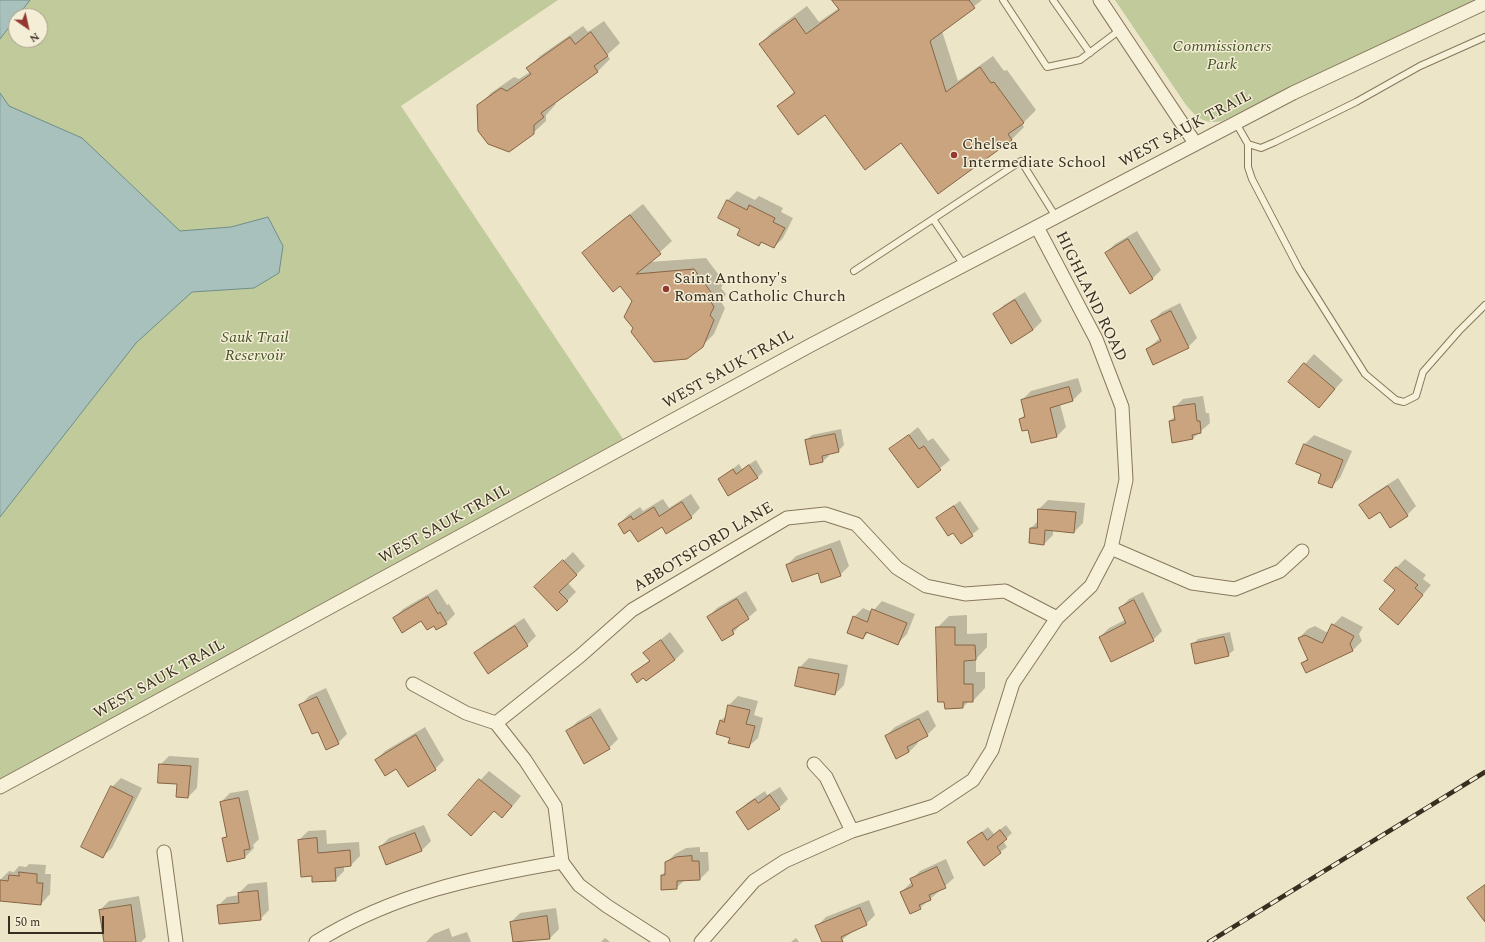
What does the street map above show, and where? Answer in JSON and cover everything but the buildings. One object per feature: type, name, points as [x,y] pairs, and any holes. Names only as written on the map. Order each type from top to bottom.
[{"type":"street","points":[[1100,0],[1195,143]]},
{"type":"street","name":"WEST SAUK TRAIL","points":[[0,787],[798,352],[1293,93],[1485,3]]},
{"type":"street","name":"HIGHLAND ROAD","points":[[701,942],[754,881],[785,861],[852,831],[934,806],[973,780],[992,750],[1013,683],[1057,618],[1091,586],[1111,548],[1126,480],[1122,407],[1096,339],[1037,227]]},
{"type":"street","name":"ABBOTSFORD LANE","points":[[496,723],[580,656],[632,610],[787,518],[825,514],[856,524],[897,568],[926,586],[966,594],[1005,592],[1057,618]]},
{"type":"street","points":[[1111,548],[1192,583],[1235,589],[1280,571],[1302,551]]},
{"type":"street","points":[[413,684],[466,713],[496,723],[525,760],[555,806],[562,862],[579,885],[607,906],[663,942]]},
{"type":"street","points":[[814,764],[826,777],[852,831]]},
{"type":"street","points":[[164,852],[176,942]]},
{"type":"street","points":[[316,942],[346,923],[410,896],[495,873],[562,862]]},
{"type":"lane","points":[[1003,0],[1047,67],[1080,60],[1120,30]]},
{"type":"lane","points":[[1053,0],[1090,52]]},
{"type":"lane","points":[[1248,144],[1261,148],[1275,142],[1356,102],[1420,66],[1485,37]]},
{"type":"lane","points":[[1236,123],[1248,144],[1248,167],[1252,179],[1299,269],[1365,374],[1396,400],[1404,402],[1416,396],[1423,372],[1459,330],[1485,305]]},
{"type":"lane","points":[[854,271],[1021,161],[1056,217]]},
{"type":"lane","points":[[933,219],[964,265]]},
{"type":"green space","name":"Sauk Trail Reservoir","points":[[0,0],[558,0],[401,106],[623,439],[0,779]]},
{"type":"green space","name":"Commissioners Park","points":[[1115,0],[1477,0],[1222,121],[1211,122],[1201,119],[1186,105]]},
{"type":"water","points":[[0,0],[30,0],[24,8],[8,8],[8,29],[0,39]]},
{"type":"water","name":"Sauk Trail Reservoir","points":[[0,93],[9,106],[82,138],[180,231],[231,227],[268,217],[283,246],[279,273],[254,288],[192,292],[136,343],[0,517]]},
{"type":"railway","points":[[1209,942],[1485,772]]},
{"type":"place","name":"Chelsea Intermediate School","points":[[954,155]]},
{"type":"place","name":"Saint Anthony's Roman Catholic Church","points":[[666,289]]}]
